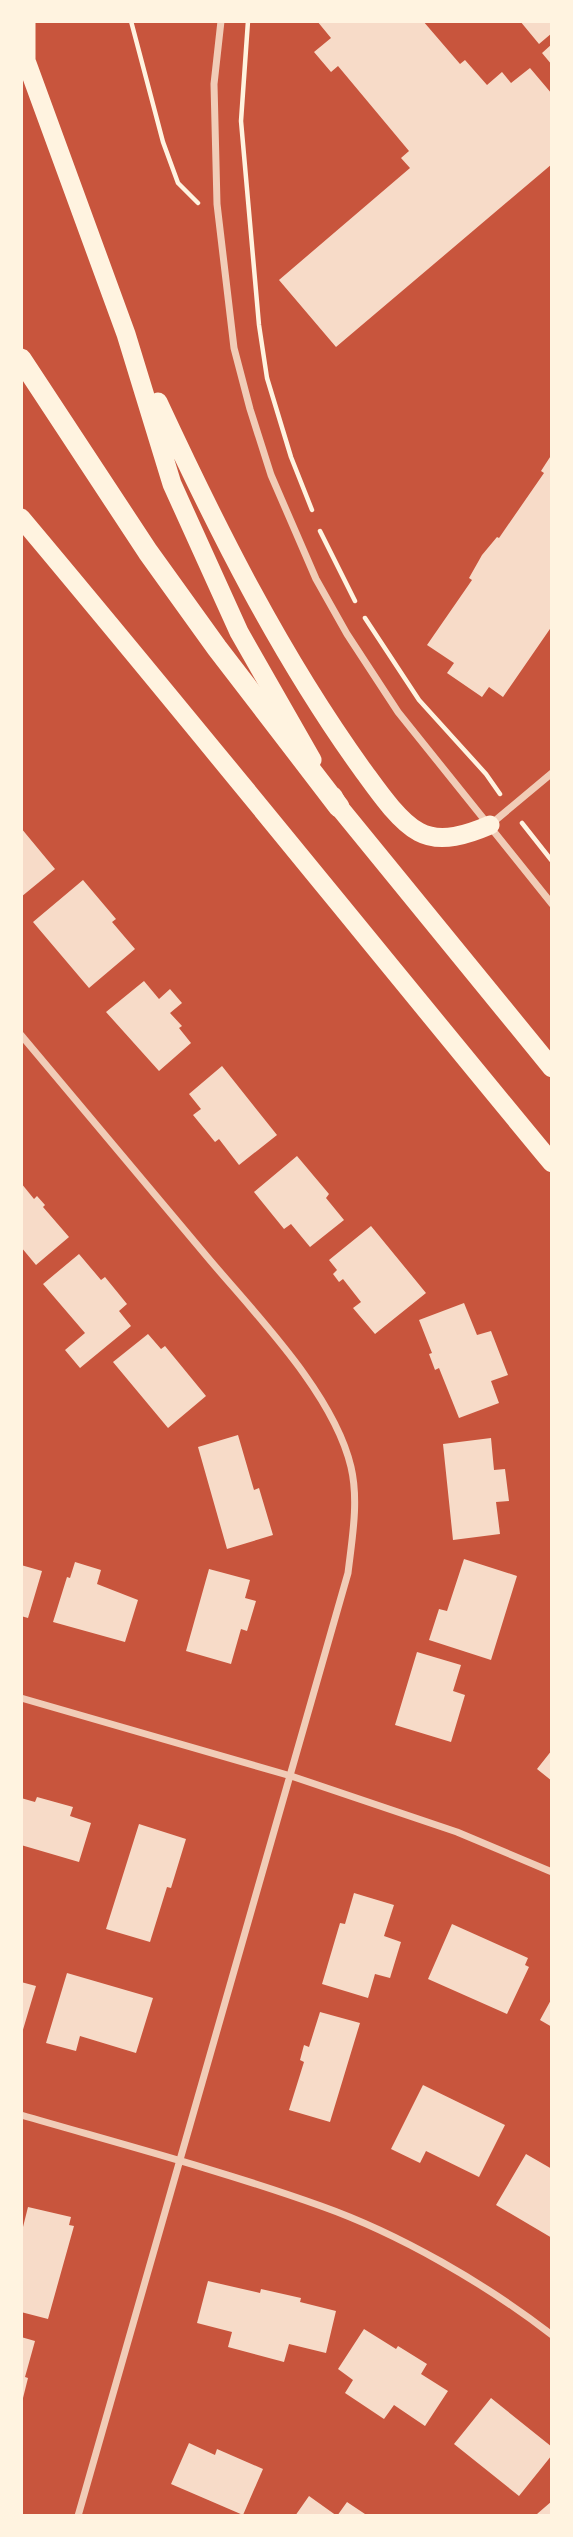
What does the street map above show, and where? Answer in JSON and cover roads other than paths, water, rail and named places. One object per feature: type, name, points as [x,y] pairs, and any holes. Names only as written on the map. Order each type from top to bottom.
[{"type":"highway","points":[[26,21],[23,54],[126,334],[172,484],[239,632],[339,807]]},
{"type":"highway","points":[[126,334],[209,513],[273,631],[342,741],[378,790],[404,821],[419,833],[463,837],[490,825]]},
{"type":"highway","points":[[21,359],[148,552],[218,648],[339,807],[552,1068]]},
{"type":"highway","points":[[21,518],[552,1163]]},
{"type":"street","points":[[220,21],[214,85],[217,204],[234,348],[271,475],[310,566],[347,634],[398,712],[552,904]]},
{"type":"street","points":[[490,825],[552,773]]},
{"type":"street","points":[[21,1035],[289,1355],[329,1413],[351,1468],[354,1497],[348,1573],[78,2516]]},
{"type":"street","points":[[21,1698],[291,1776],[457,1832],[552,1872]]},
{"type":"street","points":[[21,2115],[323,2206],[409,2245],[517,2308],[552,2335]]}]
